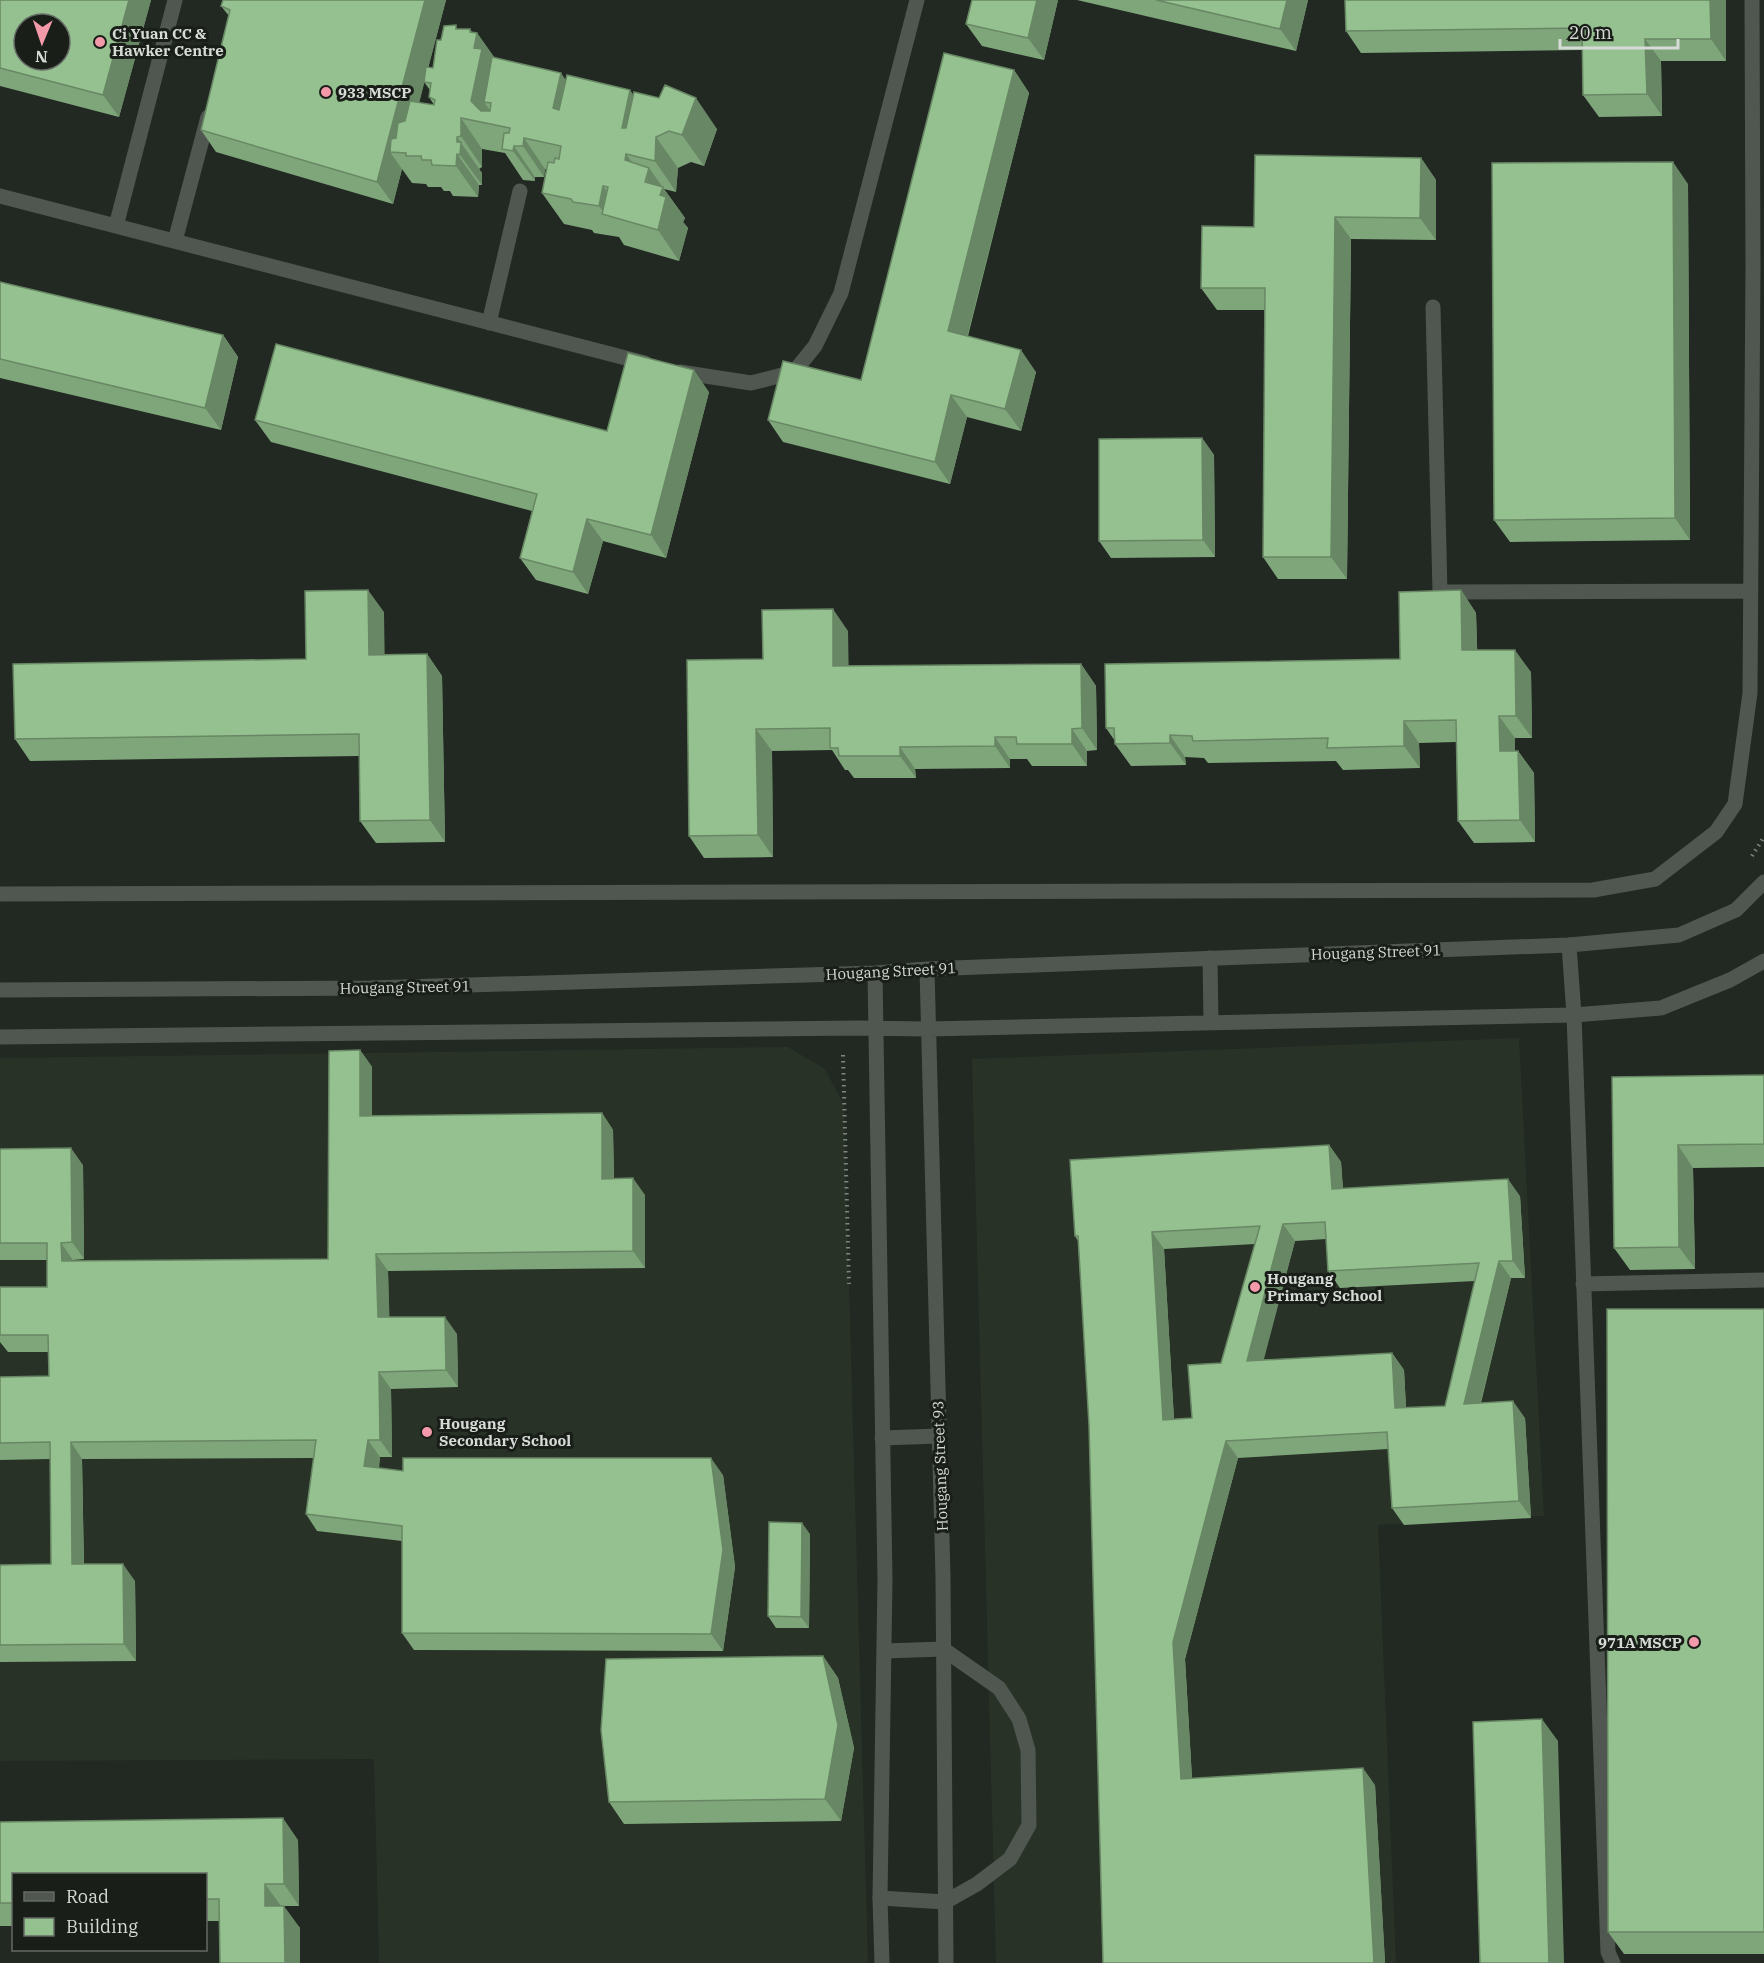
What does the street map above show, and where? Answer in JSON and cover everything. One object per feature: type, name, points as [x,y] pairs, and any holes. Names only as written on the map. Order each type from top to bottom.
[{"type":"street","points":[[116,226],[175,0]]},
{"type":"street","points":[[0,196],[688,374],[751,383],[794,372],[815,346],[841,293],[917,0]]},
{"type":"street","points":[[0,894],[1593,890],[1655,879],[1716,832],[1735,804],[1750,693],[1758,173],[1752,0]]},
{"type":"street","points":[[175,241],[211,105]]},
{"type":"street","points":[[489,323],[520,191]]},
{"type":"street","points":[[1433,307],[1432,593],[1750,591]]},
{"type":"street","name":"Hougang Street 91","points":[[0,990],[370,988],[875,973],[927,969],[1569,945],[1679,935],[1736,910],[1764,882]]},
{"type":"street","points":[[1569,945],[1574,1015],[1608,1952],[1613,1963]]},
{"type":"street","points":[[1210,958],[1211,1023]]},
{"type":"street","points":[[0,1037],[928,1029],[1574,1015],[1661,1008],[1730,980],[1764,961]]},
{"type":"street","name":"Hougang Street 93","points":[[927,969],[939,1436],[946,1963]]},
{"type":"street","points":[[875,973],[885,1651],[880,1898],[882,1963]]},
{"type":"street","points":[[1583,1284],[1764,1280]]},
{"type":"street","points":[[882,1438],[939,1436]]},
{"type":"street","points":[[880,1898],[945,1902],[977,1884],[1010,1859],[1029,1825],[1028,1750],[1018,1719],[999,1688],[943,1649],[885,1651]]},
{"type":"path","points":[[842,1051],[845,1060],[849,1296]]},
{"type":"shaded area","name":"Hougang Primary School","points":[[1519,1038],[1544,1516],[1378,1525],[1396,1963],[996,1963],[972,1059]]},
{"type":"shaded area","name":"Hougang Secondary School","points":[[788,1047],[825,1069],[844,1105],[868,1963],[379,1963],[374,1759],[0,1761],[0,1058]]},
{"type":"building","points":[[0,0],[129,0],[103,95],[15,72],[72,72],[72,12],[12,12],[12,71],[0,68]]},
{"type":"building","name":"933 MSCP","points":[[223,0],[425,0],[377,182],[201,130],[230,10],[221,6]]},
{"type":"building","points":[[972,0],[1037,0],[1028,38],[966,24]]},
{"type":"building","points":[[1156,0],[1287,0],[1280,29]]},
{"type":"building","points":[[1345,0],[1710,0],[1711,39],[1645,39],[1647,94],[1583,95],[1582,28],[1346,31]]},
{"type":"building","points":[[456,25],[456,29],[470,29],[470,32],[477,33],[474,48],[482,49],[471,101],[481,111],[490,111],[491,103],[484,102],[492,57],[561,73],[553,108],[559,110],[567,75],[630,90],[622,128],[626,128],[634,92],[659,98],[665,85],[696,98],[682,135],[669,131],[656,137],[655,161],[626,154],[625,160],[649,168],[645,182],[663,187],[660,195],[666,197],[658,230],[602,214],[608,187],[603,186],[599,206],[573,202],[571,199],[542,193],[548,162],[554,163],[555,158],[559,159],[561,146],[524,138],[523,146],[514,146],[513,151],[502,149],[504,133],[509,133],[510,128],[461,118],[461,136],[457,137],[457,142],[461,142],[460,155],[457,154],[456,166],[432,165],[431,160],[422,160],[421,156],[406,156],[406,153],[390,152],[391,139],[396,138],[398,123],[405,121],[410,101],[434,105],[435,100],[429,97],[431,83],[424,82],[426,67],[433,68],[437,40],[441,40],[444,26]]},
{"type":"building","points":[[944,53],[1014,70],[948,331],[1021,350],[1005,409],[951,395],[935,462],[768,420],[783,361],[861,380]]},
{"type":"building","points":[[1255,155],[1421,158],[1420,218],[1335,217],[1331,557],[1263,557],[1265,288],[1201,288],[1202,226],[1254,227]]},
{"type":"building","points":[[1673,162],[1675,518],[1494,520],[1492,163]]},
{"type":"building","points":[[0,282],[223,335],[205,408],[0,359]]},
{"type":"building","points":[[276,344],[607,431],[628,353],[694,370],[651,535],[587,519],[573,572],[520,558],[537,494],[255,420]]},
{"type":"building","points":[[1202,438],[1203,540],[1099,541],[1099,439]]},
{"type":"building","points":[[368,590],[369,655],[427,654],[430,820],[360,821],[359,734],[15,739],[13,664],[306,659],[305,591]]},
{"type":"building","points":[[1461,590],[1462,650],[1515,650],[1516,716],[1499,716],[1500,751],[1518,751],[1520,820],[1458,821],[1456,720],[1404,721],[1404,746],[1327,748],[1328,738],[1193,741],[1192,736],[1170,735],[1170,743],[1115,744],[1114,728],[1106,728],[1105,664],[1400,659],[1399,592]]},
{"type":"building","points":[[833,609],[833,666],[1081,664],[1082,728],[1072,729],[1072,744],[1017,744],[1016,737],[995,737],[995,746],[900,747],[900,756],[839,756],[838,748],[830,748],[830,728],[756,729],[758,835],[689,836],[687,660],[763,659],[762,610]]},
{"type":"building","name":"Hougang Secondary School","points":[[360,1050],[360,1116],[602,1113],[602,1179],[633,1178],[633,1251],[376,1254],[378,1317],[445,1317],[446,1370],[379,1372],[380,1440],[368,1440],[364,1466],[403,1471],[403,1458],[711,1458],[723,1550],[711,1634],[402,1633],[402,1526],[306,1514],[316,1440],[71,1442],[72,1564],[123,1564],[124,1644],[0,1645],[0,1565],[51,1564],[50,1442],[0,1443],[0,1377],[49,1376],[48,1335],[0,1335],[0,1287],[47,1287],[47,1243],[0,1243],[0,1149],[71,1148],[72,1242],[61,1243],[62,1261],[328,1259],[329,1051]]},
{"type":"building","points":[[1764,1075],[1764,1144],[1678,1145],[1679,1247],[1614,1248],[1612,1077]]},
{"type":"building","name":"Hougang Primary School","points":[[1329,1145],[1332,1189],[1508,1179],[1513,1261],[1499,1261],[1464,1404],[1513,1401],[1519,1501],[1392,1508],[1387,1432],[1226,1441],[1173,1642],[1181,1779],[1363,1768],[1374,1963],[1103,1963],[1089,1425],[1078,1236],[1075,1236],[1070,1160]],"holes":[[[1325,1222],[1328,1271],[1479,1263],[1445,1406],[1395,1408],[1392,1353],[1247,1361],[1283,1224]],[[1260,1226],[1221,1363],[1188,1365],[1192,1418],[1163,1420],[1152,1232]]]},
{"type":"building","name":"971A MSCP","points":[[1607,1309],[1764,1309],[1764,1932],[1608,1932]]},
{"type":"building","points":[[769,1522],[802,1523],[801,1617],[768,1616]]},
{"type":"building","points":[[823,1656],[838,1725],[825,1799],[609,1802],[601,1730],[606,1659]]},
{"type":"building","points":[[1542,1719],[1549,1963],[1480,1963],[1473,1722]]},
{"type":"building","points":[[283,1818],[284,1884],[265,1884],[265,1906],[284,1906],[285,1963],[220,1963],[219,1899],[207,1899],[207,1873],[12,1873],[12,1903],[0,1903],[0,1822]]},
{"type":"place","name":"Ci Yuan CC & Hawker Centre","points":[[100,42]]},
{"type":"place","name":"933 MSCP","points":[[326,92]]},
{"type":"place","name":"Hougang Primary School","points":[[1255,1287]]},
{"type":"place","name":"Hougang Secondary School","points":[[427,1432]]},
{"type":"place","name":"971A MSCP","points":[[1694,1642]]}]
